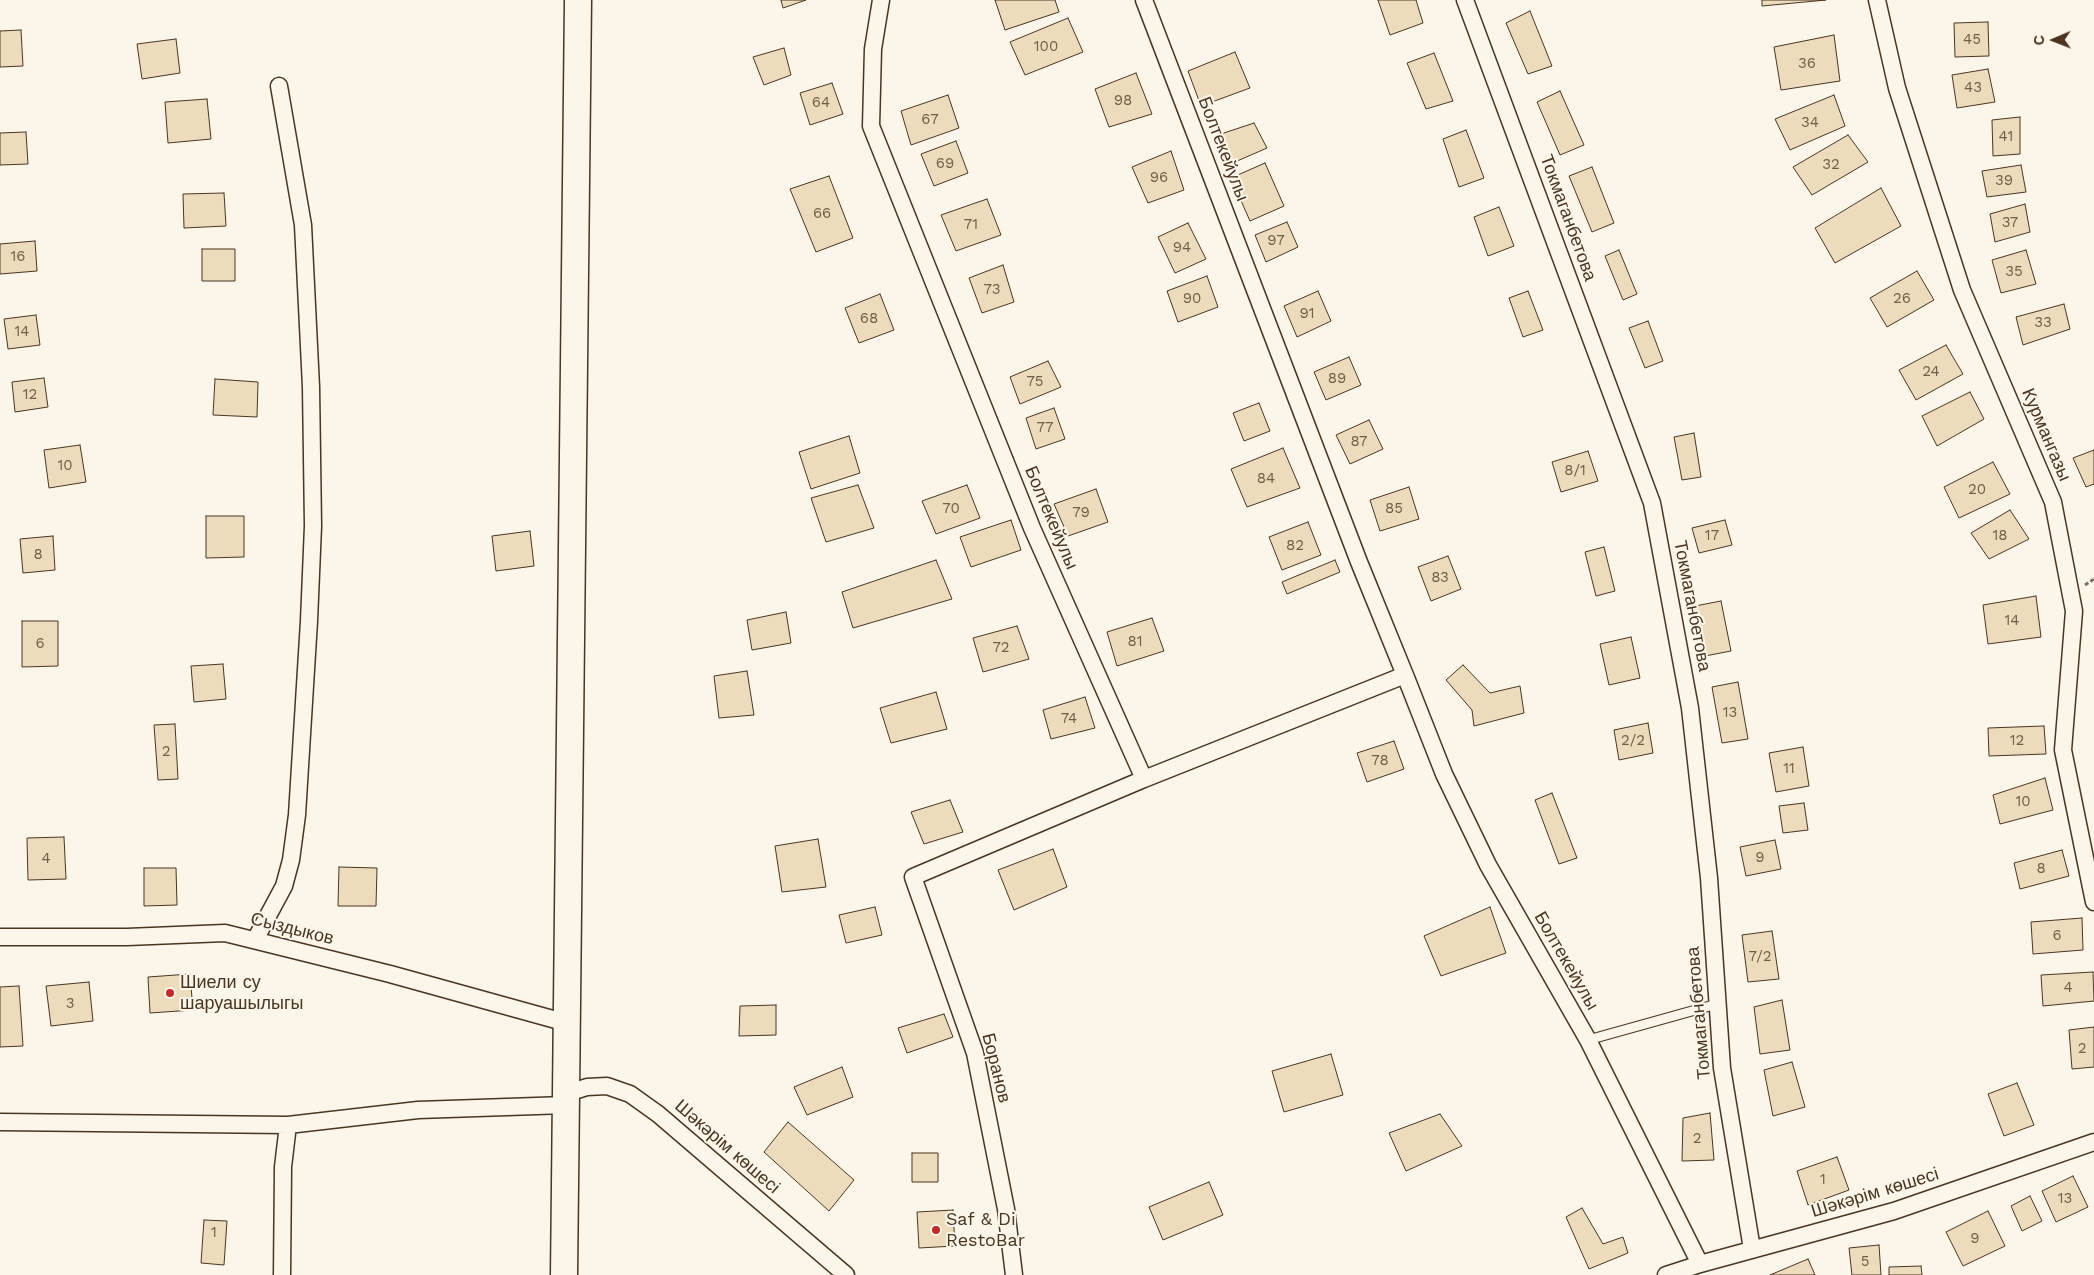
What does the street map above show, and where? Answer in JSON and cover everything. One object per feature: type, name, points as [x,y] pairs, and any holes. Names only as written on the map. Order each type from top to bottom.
[{"type":"main road","points":[[564,1275],[581,12]]},
{"type":"street","name":"Болтекейулы","points":[[881,0],[873,49],[871,126],[1032,528],[1144,779]]},
{"type":"street","name":"Болтекейулы","points":[[1144,0],[1355,553],[1444,774],[1488,865],[1588,1040],[1700,1264]]},
{"type":"street","name":"Токмаганбетова","points":[[1465,0],[1652,503],[1690,708],[1709,878],[1722,1068],[1752,1250]]},
{"type":"street","name":"Курмангазы","points":[[1877,0],[1897,88],[1962,290],[2053,502],[2074,611],[2063,750],[2094,902]]},
{"type":"street","points":[[255,940],[284,886],[291,860],[297,815],[313,526],[311,387],[303,225],[279,86]]},
{"type":"street","points":[[1144,779],[1404,676]]},
{"type":"street","name":"Боранов","points":[[1014,1275],[1006,1209],[975,1053],[912,877],[1144,779]]},
{"type":"street","name":"Сыздыков","points":[[0,937],[128,937],[225,933],[390,974],[567,1023]]},
{"type":"street","name":"Шәкәрім көшесі","points":[[0,1122],[288,1125],[418,1110],[566,1099],[587,1088],[607,1086],[630,1094],[658,1114],[846,1275]]},
{"type":"street","points":[[282,1275],[283,1168],[288,1125]]},
{"type":"street","name":"Шәкәрім көшесі","points":[[1666,1275],[1894,1211],[2094,1142]]},
{"type":"lane","points":[[1588,1040],[1718,1004]]},
{"type":"building","points":[[781,0],[806,0],[783,8]]},
{"type":"building","points":[[995,0],[1055,0],[1059,12],[1005,30]]},
{"type":"building","points":[[1378,0],[1416,0],[1423,23],[1390,35]]},
{"type":"building","points":[[1762,0],[1826,0],[1762,6]]},
{"type":"building","points":[[1530,11],[1552,66],[1528,74],[1506,23]]},
{"type":"building","points":[[1068,18],[1083,52],[1025,75],[1010,42]]},
{"type":"building","points":[[1988,22],[1989,56],[1955,57],[1954,23]]},
{"type":"building","points":[[21,30],[23,66],[0,67],[0,31]]},
{"type":"building","points":[[1834,35],[1840,81],[1781,90],[1774,47]]},
{"type":"building","points":[[176,39],[180,73],[142,79],[137,44]]},
{"type":"building","points":[[784,48],[791,75],[764,85],[753,57]]},
{"type":"building","points":[[1235,52],[1250,88],[1201,106],[1188,71]]},
{"type":"building","points":[[1434,53],[1453,101],[1426,109],[1407,63]]},
{"type":"building","points":[[1988,69],[1995,102],[1957,108],[1952,75]]},
{"type":"building","points":[[1136,73],[1152,114],[1109,127],[1095,89]]},
{"type":"building","points":[[832,83],[843,114],[810,125],[800,93]]},
{"type":"building","points":[[1560,91],[1584,145],[1560,155],[1537,102]]},
{"type":"building","points":[[948,95],[959,128],[911,145],[901,111]]},
{"type":"building","points":[[1834,95],[1845,126],[1790,150],[1775,119]]},
{"type":"building","points":[[207,99],[211,139],[168,143],[165,102]]},
{"type":"building","points":[[2020,117],[2020,154],[1993,156],[1992,120]]},
{"type":"building","points":[[1254,123],[1267,148],[1228,165],[1218,135]]},
{"type":"building","points":[[1466,130],[1484,178],[1459,187],[1443,139]]},
{"type":"building","points":[[26,132],[28,164],[0,165],[0,133]]},
{"type":"building","points":[[1848,135],[1868,162],[1812,195],[1793,167]]},
{"type":"building","points":[[956,141],[968,173],[934,186],[921,154]]},
{"type":"building","points":[[1171,151],[1184,190],[1148,203],[1132,167]]},
{"type":"building","points":[[1265,163],[1284,206],[1250,221],[1231,178]]},
{"type":"building","points":[[2021,165],[2026,192],[1987,197],[1982,171]]},
{"type":"building","points":[[1592,167],[1614,223],[1592,232],[1569,176]]},
{"type":"building","points":[[829,176],[853,238],[816,252],[790,189]]},
{"type":"building","points":[[1881,188],[1901,226],[1835,263],[1815,228]]},
{"type":"building","points":[[224,193],[226,226],[184,228],[183,194]]},
{"type":"building","points":[[987,199],[1001,235],[956,251],[941,215]]},
{"type":"building","points":[[2025,204],[2030,232],[1995,242],[1990,214]]},
{"type":"building","points":[[1499,207],[1514,246],[1488,256],[1474,217]]},
{"type":"building","points":[[1287,222],[1298,247],[1266,262],[1255,235]]},
{"type":"building","points":[[1188,223],[1206,259],[1175,273],[1158,237]]},
{"type":"building","points":[[35,241],[37,271],[0,274],[0,244]]},
{"type":"building","points":[[202,249],[235,249],[235,281],[202,281]]},
{"type":"building","points":[[1619,250],[1637,294],[1623,300],[1605,256]]},
{"type":"building","points":[[2026,250],[2036,284],[2001,293],[1992,260]]},
{"type":"building","points":[[1003,265],[1014,302],[982,313],[969,278]]},
{"type":"building","points":[[1917,271],[1934,300],[1887,327],[1870,298]]},
{"type":"building","points":[[1207,276],[1218,307],[1178,322],[1167,291]]},
{"type":"building","points":[[1318,291],[1331,321],[1297,337],[1284,306]]},
{"type":"building","points":[[1528,291],[1543,330],[1523,337],[1509,298]]},
{"type":"building","points":[[880,294],[894,330],[859,343],[845,308]]},
{"type":"building","points":[[2064,304],[2070,329],[2023,345],[2016,317]]},
{"type":"building","points":[[36,315],[40,345],[8,349],[4,319]]},
{"type":"building","points":[[1648,321],[1663,361],[1645,368],[1629,328]]},
{"type":"building","points":[[1946,345],[1963,374],[1916,400],[1899,370]]},
{"type":"building","points":[[1349,357],[1361,385],[1326,400],[1314,372]]},
{"type":"building","points":[[1048,361],[1061,387],[1020,404],[1010,377]]},
{"type":"building","points":[[44,378],[48,407],[15,412],[12,382]]},
{"type":"building","points":[[215,379],[258,382],[257,417],[213,415]]},
{"type":"building","points":[[1970,392],[1984,419],[1937,446],[1922,416]]},
{"type":"building","points":[[1259,403],[1270,431],[1244,441],[1233,413]]},
{"type":"building","points":[[1054,408],[1065,439],[1036,449],[1026,418]]},
{"type":"building","points":[[1369,420],[1383,449],[1350,464],[1336,435]]},
{"type":"building","points":[[1694,433],[1701,477],[1682,480],[1674,437]]},
{"type":"building","points":[[849,436],[860,473],[811,489],[799,452]]},
{"type":"building","points":[[80,445],[86,482],[49,488],[44,450]]},
{"type":"building","points":[[1283,448],[1300,488],[1247,507],[1231,469]]},
{"type":"building","points":[[2094,450],[2094,484],[2086,487],[2073,458]]},
{"type":"building","points":[[1588,451],[1598,481],[1561,492],[1552,462]]},
{"type":"building","points":[[1993,462],[2010,494],[1959,518],[1944,487]]},
{"type":"building","points":[[858,485],[874,528],[826,542],[811,498]]},
{"type":"building","points":[[967,485],[980,518],[936,534],[922,501]]},
{"type":"building","points":[[1409,487],[1419,519],[1380,531],[1370,500]]},
{"type":"building","points":[[1096,489],[1108,522],[1068,536],[1054,504]]},
{"type":"building","points":[[2010,510],[2029,539],[1989,559],[1971,533]]},
{"type":"building","points":[[206,516],[244,516],[244,557],[206,558]]},
{"type":"building","points":[[1011,520],[1021,550],[971,567],[960,537]]},
{"type":"building","points":[[1725,520],[1732,545],[1699,553],[1692,528]]},
{"type":"building","points":[[1308,522],[1321,555],[1282,570],[1269,537]]},
{"type":"building","points":[[530,531],[534,566],[496,571],[492,536]]},
{"type":"building","points":[[53,536],[55,570],[23,573],[20,539]]},
{"type":"building","points":[[1604,547],[1615,591],[1596,596],[1585,552]]},
{"type":"building","points":[[1448,556],[1461,589],[1431,601],[1418,567]]},
{"type":"building","points":[[936,560],[952,599],[853,628],[842,592]]},
{"type":"building","points":[[1335,560],[1340,572],[1287,594],[1282,582]]},
{"type":"building","points":[[2036,596],[2041,637],[1988,644],[1983,605]]},
{"type":"building","points":[[1721,601],[1731,651],[1705,656],[1695,606]]},
{"type":"building","points":[[786,612],[791,643],[752,650],[747,620]]},
{"type":"building","points":[[1152,618],[1164,651],[1117,666],[1107,632]]},
{"type":"building","points":[[22,621],[58,621],[58,666],[22,667]]},
{"type":"building","points":[[1017,626],[1029,659],[983,672],[973,638]]},
{"type":"building","points":[[1631,637],[1640,678],[1609,685],[1600,644]]},
{"type":"building","points":[[223,664],[226,699],[194,702],[191,666]]},
{"type":"building","points":[[1463,665],[1490,693],[1520,686],[1524,713],[1474,726],[1472,710],[1446,680]]},
{"type":"building","points":[[747,671],[754,715],[719,718],[714,676]]},
{"type":"building","points":[[1738,682],[1748,739],[1722,743],[1712,687]]},
{"type":"building","points":[[936,692],[947,729],[891,743],[880,708]]},
{"type":"building","points":[[1085,697],[1095,728],[1051,739],[1043,710]]},
{"type":"building","points":[[1648,723],[1653,753],[1619,760],[1614,730]]},
{"type":"building","points":[[175,724],[178,779],[158,780],[154,725]]},
{"type":"building","points":[[2044,726],[2046,754],[1989,756],[1988,728]]},
{"type":"building","points":[[1394,741],[1404,769],[1367,782],[1357,753]]},
{"type":"building","points":[[1803,747],[1809,786],[1776,792],[1769,753]]},
{"type":"building","points":[[2045,778],[2053,810],[2000,824],[1993,795]]},
{"type":"building","points":[[1552,793],[1577,858],[1559,864],[1535,800]]},
{"type":"building","points":[[950,800],[963,832],[924,844],[911,812]]},
{"type":"building","points":[[1804,803],[1808,830],[1783,833],[1779,806]]},
{"type":"building","points":[[64,837],[66,879],[28,880],[27,838]]},
{"type":"building","points":[[818,839],[826,887],[782,892],[775,846]]},
{"type":"building","points":[[1775,840],[1781,869],[1746,876],[1740,847]]},
{"type":"building","points":[[1053,849],[1067,887],[1014,910],[998,870]]},
{"type":"building","points":[[2062,850],[2069,876],[2020,889],[2014,863]]},
{"type":"building","points":[[339,867],[377,868],[376,906],[338,906]]},
{"type":"building","points":[[144,868],[176,868],[177,905],[144,906]]},
{"type":"building","points":[[875,907],[882,935],[846,943],[839,915]]},
{"type":"building","points":[[1490,907],[1506,953],[1441,976],[1424,936]]},
{"type":"building","points":[[2082,918],[2083,950],[2033,954],[2031,922]]},
{"type":"building","points":[[1772,931],[1779,979],[1748,982],[1742,935]]},
{"type":"building","points":[[2093,972],[2094,1001],[2043,1006],[2041,975]]},
{"type":"building","name":"Шиели су шаруашылыгы","points":[[190,974],[193,1010],[150,1013],[148,977]]},
{"type":"building","points":[[89,982],[93,1021],[51,1026],[46,986]]},
{"type":"building","points":[[19,986],[23,1046],[0,1047],[0,987]]},
{"type":"building","points":[[1782,1000],[1790,1050],[1760,1054],[1754,1007]]},
{"type":"building","points":[[776,1005],[776,1035],[739,1036],[740,1006]]},
{"type":"building","points":[[944,1014],[953,1037],[907,1053],[898,1028]]},
{"type":"building","points":[[2094,1027],[2094,1067],[2072,1069],[2069,1030]]},
{"type":"building","points":[[1331,1054],[1343,1095],[1284,1112],[1272,1071]]},
{"type":"building","points":[[1792,1062],[1805,1107],[1773,1116],[1764,1070]]},
{"type":"building","points":[[842,1067],[853,1097],[807,1115],[794,1087]]},
{"type":"building","points":[[2017,1083],[2034,1125],[2004,1136],[1988,1094]]},
{"type":"building","points":[[1710,1113],[1714,1160],[1682,1161],[1683,1118]]},
{"type":"building","points":[[1440,1114],[1462,1146],[1406,1171],[1389,1133]]},
{"type":"building","points":[[788,1122],[854,1180],[829,1211],[764,1152]]},
{"type":"building","points":[[912,1153],[938,1153],[938,1182],[912,1182]]},
{"type":"building","points":[[1837,1157],[1849,1190],[1808,1205],[1797,1171]]},
{"type":"building","points":[[2073,1176],[2088,1207],[2056,1222],[2042,1191]]},
{"type":"building","points":[[1209,1182],[1223,1215],[1163,1240],[1149,1207]]},
{"type":"building","points":[[2030,1196],[2042,1221],[2022,1231],[2011,1206]]},
{"type":"building","points":[[1582,1208],[1603,1244],[1623,1237],[1628,1253],[1589,1269],[1566,1217]]},
{"type":"building","points":[[953,1210],[955,1246],[919,1248],[917,1212]]},
{"type":"building","points":[[1988,1211],[2005,1246],[1963,1266],[1946,1232]]},
{"type":"building","points":[[204,1220],[227,1221],[224,1265],[201,1263]]},
{"type":"building","points":[[1879,1245],[1881,1275],[1852,1275],[1849,1248]]},
{"type":"building","points":[[1808,1259],[1815,1275],[1770,1275]]},
{"type":"building","points":[[1921,1266],[1922,1275],[1889,1275],[1889,1267]]},
{"type":"place","name":"Шиели су шаруашылыгы","points":[[170,993]]},
{"type":"place","name":"Saf & Di RestoBar","points":[[936,1230]]}]
